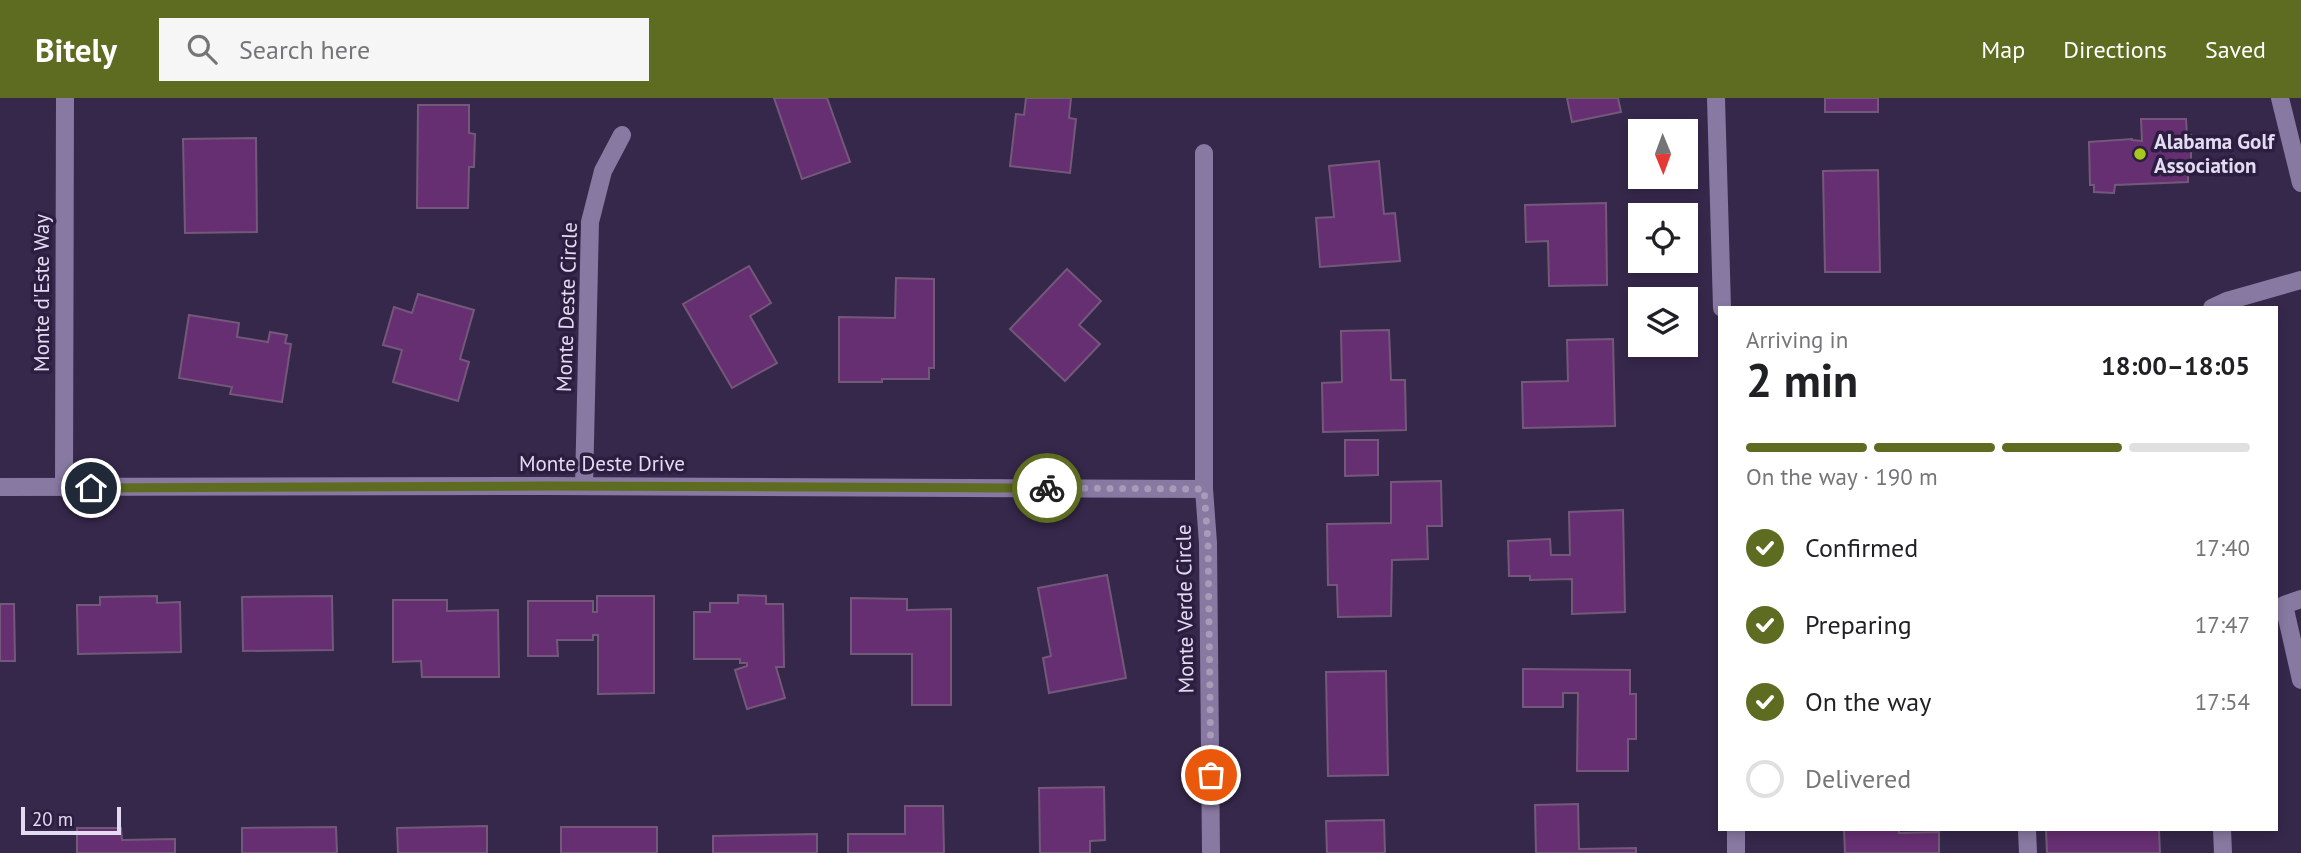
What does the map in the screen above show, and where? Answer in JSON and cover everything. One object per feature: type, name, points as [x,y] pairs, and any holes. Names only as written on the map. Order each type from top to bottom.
[{"type":"street","name":"Monte d'Este Way","points":[[64,488],[65,98]]},
{"type":"street","points":[[1716,98],[1722,306]]},
{"type":"street","points":[[2280,98],[2301,183]]},
{"type":"street","name":"Monte Deste Circle","points":[[584,486],[590,222],[603,171],[622,135]]},
{"type":"street","name":"Monte Verde Circle","points":[[1204,153],[1204,489],[1208,543],[1212,853]]},
{"type":"street","points":[[2216,306],[2301,280]]},
{"type":"street","name":"Monte Deste Drive","points":[[0,487],[1204,489]]},
{"type":"street","points":[[2287,603],[2301,680]]},
{"type":"street","points":[[1736,831],[1737,853]]},
{"type":"street","points":[[2027,831],[2028,853]]},
{"type":"street","points":[[2222,831],[2223,853]]},
{"type":"building","points":[[774,98],[827,98],[850,162],[802,179]]},
{"type":"building","points":[[1026,98],[1071,98],[1069,118],[1076,119],[1070,173],[1010,166],[1016,114],[1024,115]]},
{"type":"building","points":[[1567,98],[1618,98],[1621,112],[1572,122]]},
{"type":"building","points":[[1825,98],[1878,98],[1878,112],[1825,112]]},
{"type":"building","points":[[418,105],[469,105],[469,133],[475,134],[474,167],[469,167],[468,208],[417,208]]},
{"type":"building","name":"Alabama Golf Association","points":[[2141,119],[2186,119],[2187,135],[2191,135],[2188,182],[2115,185],[2114,193],[2094,192],[2094,185],[2090,185],[2089,142],[2132,139],[2142,141]]},
{"type":"building","points":[[256,138],[257,232],[185,233],[183,139]]},
{"type":"building","points":[[1379,161],[1384,214],[1395,213],[1400,261],[1320,267],[1316,218],[1334,217],[1329,166]]},
{"type":"building","points":[[1878,170],[1880,272],[1825,272],[1823,171]]},
{"type":"building","points":[[1606,203],[1607,285],[1549,286],[1548,241],[1526,242],[1525,205]]},
{"type":"building","points":[[749,266],[771,303],[750,316],[777,363],[732,388],[683,304]]},
{"type":"building","points":[[1067,269],[1101,301],[1079,325],[1100,344],[1065,381],[1010,329]]},
{"type":"building","points":[[896,278],[934,279],[934,368],[929,368],[929,379],[839,382],[839,317],[895,318]]},
{"type":"building","points":[[418,294],[474,310],[460,359],[469,362],[458,401],[393,382],[402,350],[383,345],[394,307],[412,313]]},
{"type":"building","points":[[189,315],[239,323],[237,337],[268,342],[270,332],[287,335],[285,343],[291,344],[282,402],[230,394],[232,387],[179,378]]},
{"type":"building","points":[[1389,330],[1391,380],[1405,380],[1406,430],[1323,432],[1322,383],[1342,382],[1341,331]]},
{"type":"building","points":[[1613,339],[1615,426],[1523,428],[1522,382],[1568,381],[1567,340]]},
{"type":"building","points":[[1345,440],[1378,440],[1378,475],[1345,476]]},
{"type":"building","points":[[1441,481],[1442,526],[1427,526],[1428,559],[1392,560],[1391,616],[1338,617],[1337,585],[1328,585],[1327,524],[1391,523],[1391,482]]},
{"type":"building","points":[[1623,510],[1625,612],[1572,614],[1572,579],[1530,580],[1530,576],[1509,576],[1508,541],[1550,539],[1551,555],[1570,555],[1569,512]]},
{"type":"building","points":[[1107,575],[1126,678],[1049,693],[1043,658],[1051,656],[1038,588]]},
{"type":"building","points":[[738,595],[766,596],[766,604],[783,604],[784,667],[776,667],[785,698],[747,709],[735,670],[747,666],[747,663],[740,663],[740,659],[694,659],[694,612],[710,612],[710,603],[738,603]]},
{"type":"building","points":[[157,596],[157,603],[180,602],[181,652],[78,654],[77,605],[100,605],[100,597]]},
{"type":"building","points":[[332,596],[333,650],[243,651],[242,597]]},
{"type":"building","points":[[597,596],[654,596],[654,693],[598,694],[598,635],[593,635],[593,640],[557,640],[558,656],[528,656],[528,601],[593,601],[593,612],[597,612]]},
{"type":"building","points":[[851,598],[907,599],[907,610],[951,609],[951,705],[912,705],[912,654],[851,654]]},
{"type":"building","points":[[393,600],[447,600],[447,611],[498,610],[499,677],[422,677],[421,661],[393,662]]},
{"type":"building","points":[[0,604],[14,604],[15,661],[0,661]]},
{"type":"building","points":[[1523,669],[1630,670],[1630,694],[1636,694],[1636,739],[1628,739],[1628,771],[1577,771],[1578,693],[1563,693],[1563,707],[1523,707]]},
{"type":"building","points":[[1386,671],[1388,775],[1328,776],[1326,672]]},
{"type":"building","points":[[1104,787],[1105,840],[1090,841],[1090,853],[1040,853],[1039,788]]},
{"type":"building","points":[[1578,804],[1579,849],[1636,848],[1636,853],[1536,853],[1535,805]]},
{"type":"building","points":[[905,806],[943,806],[944,853],[848,853],[848,834],[905,834]]},
{"type":"building","points":[[1384,820],[1385,853],[1327,853],[1326,821]]},
{"type":"building","points":[[487,826],[487,853],[398,853],[397,828]]},
{"type":"building","points":[[336,827],[337,853],[242,853],[242,828]]},
{"type":"building","points":[[561,827],[657,827],[657,853],[561,853]]},
{"type":"building","points":[[77,828],[121,828],[122,840],[175,839],[175,853],[77,853]]},
{"type":"building","points":[[1844,831],[1939,832],[1939,853],[1845,853]]},
{"type":"building","points":[[2046,831],[2159,831],[2160,853],[2047,853]]},
{"type":"building","points":[[817,834],[817,853],[713,853],[713,836]]},
{"type":"way so far","points":[[1047,488],[1204,489],[1208,543],[1211,775]]},
{"type":"place","name":"Alabama Golf Association","points":[[2140,154]]},
{"type":"route","points":[[91,488],[1047,488]]}]
